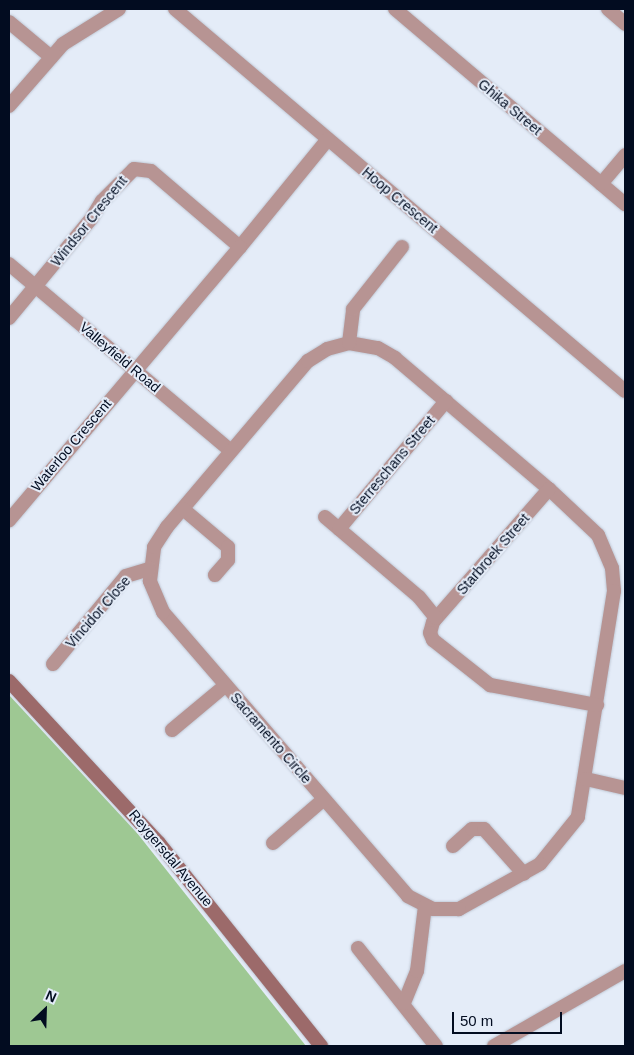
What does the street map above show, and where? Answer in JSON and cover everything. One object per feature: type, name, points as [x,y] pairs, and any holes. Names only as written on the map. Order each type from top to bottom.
[{"type":"main road","name":"Reygersdal Avenue","points":[[9,680],[165,850],[321,1046]]},
{"type":"street","points":[[9,106],[51,56],[81,30],[118,9]]},
{"type":"street","name":"Hoop Crescent","points":[[174,9],[625,391]]},
{"type":"street","name":"Ghika Street","points":[[396,9],[625,204]]},
{"type":"street","points":[[608,9],[625,24]]},
{"type":"street","points":[[9,22],[51,56]]},
{"type":"street","points":[[134,369],[240,247],[328,139]]},
{"type":"street","points":[[601,184],[625,155]]},
{"type":"street","name":"Windsor Crescent","points":[[36,286],[92,219],[102,201],[134,169],[151,171],[240,247]]},
{"type":"street","points":[[349,343],[352,309],[402,247]]},
{"type":"street","name":"Valleyfield Road","points":[[9,264],[232,451]]},
{"type":"street","points":[[9,318],[36,286]]},
{"type":"street","name":"Sacramento Circle","points":[[349,343],[387,352],[549,489],[598,535],[612,568],[614,591],[583,803],[573,826],[540,864],[468,907],[450,910],[424,906],[408,896],[162,612],[152,592],[149,570],[157,542],[183,509],[308,361],[327,349],[349,343]]},
{"type":"street","name":"Waterloo Crescent","points":[[9,520],[134,369]]},
{"type":"street","name":"Sterreschans Street","points":[[339,529],[446,401]]},
{"type":"street","name":"Starbroek Street","points":[[436,618],[549,489]]},
{"type":"street","points":[[183,509],[228,547],[228,560],[216,575]]},
{"type":"street","points":[[325,517],[419,597],[436,618],[430,629],[433,640],[484,683],[597,705]]},
{"type":"street","name":"Vincidor Close","points":[[52,664],[126,576],[149,570]]},
{"type":"street","points":[[172,730],[226,685]]},
{"type":"street","points":[[586,779],[625,788]]},
{"type":"street","points":[[273,843],[324,799]]},
{"type":"street","points":[[453,846],[472,829],[484,829],[524,874]]},
{"type":"street","points":[[404,1003],[417,971],[424,906]]},
{"type":"street","points":[[358,948],[404,1003],[436,1046]]},
{"type":"street","points":[[494,1046],[625,971]]},
{"type":"green space","points":[[9,695],[137,833],[306,1046],[9,1046]]}]
